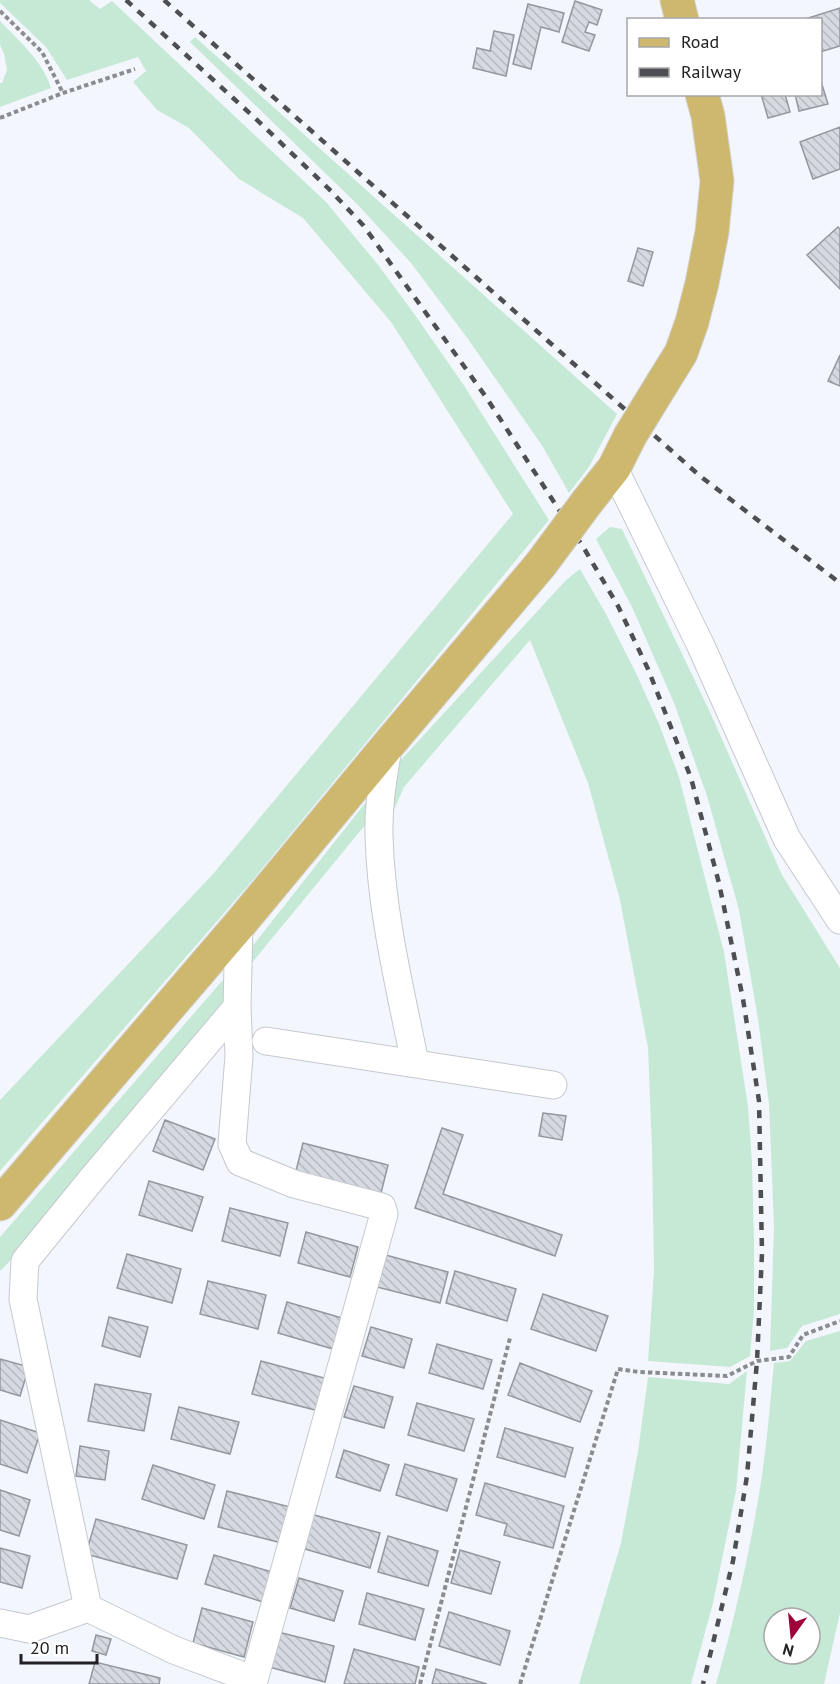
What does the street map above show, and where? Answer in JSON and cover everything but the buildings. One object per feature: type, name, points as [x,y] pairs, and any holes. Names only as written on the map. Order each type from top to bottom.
[{"type":"main road","points":[[677,0],[682,18]]},
{"type":"main road","points":[[0,1204],[541,564],[614,468],[630,436],[681,352],[702,283],[712,232],[717,181],[708,116],[703,96]]},
{"type":"street","points":[[614,468],[701,646],[787,839],[840,920]]},
{"type":"street","points":[[389,744],[382,784],[379,834],[384,901],[415,1063]]},
{"type":"street","points":[[0,1623],[30,1629],[88,1608],[174,1650],[254,1682],[384,1214],[381,1207],[294,1184],[240,1162],[232,1144],[239,1056],[237,1007],[239,924]]},
{"type":"street","points":[[88,1608],[23,1299],[25,1261],[237,1007]]},
{"type":"street","points":[[266,1041],[553,1085]]},
{"type":"path","points":[[0,11],[42,52],[63,93]]},
{"type":"path","points":[[0,118],[63,93],[135,69]]},
{"type":"path","points":[[520,1684],[618,1369],[727,1376],[757,1361],[789,1357],[802,1335],[840,1321]]},
{"type":"path","points":[[420,1684],[510,1338]]},
{"type":"green space","points":[[0,0],[89,0],[100,9],[112,1],[326,202],[379,266],[415,315],[463,384],[549,520],[252,881],[0,1171],[0,1100],[213,874],[513,514],[391,322],[303,218],[239,179],[189,128],[157,110],[133,82],[146,71],[138,57],[67,80],[46,47],[0,3]]},
{"type":"green space","points":[[0,21],[36,60],[51,88],[0,107],[0,83],[7,70],[0,45]]},
{"type":"green space","points":[[195,37],[617,414],[589,467],[569,493],[543,447],[468,339],[411,263],[358,205],[190,42]]},
{"type":"green space","points":[[610,527],[622,529],[710,712],[782,875],[840,968],[840,1314],[802,1326],[787,1348],[770,1351],[774,1227],[769,1104],[758,1019],[739,910],[707,796],[674,703],[632,607],[596,539]]},
{"type":"green space","points":[[580,569],[636,673],[679,777],[724,952],[748,1106],[754,1239],[754,1310],[750,1356],[730,1367],[648,1361],[654,1270],[648,1048],[620,900],[588,783],[530,640],[404,787],[385,830],[399,762],[566,580]]},
{"type":"green space","points":[[370,797],[366,824],[251,964],[247,953]]},
{"type":"green space","points":[[228,974],[230,1005],[0,1271],[0,1237]]},
{"type":"green space","points":[[840,1331],[840,1613],[824,1684],[716,1684],[736,1609],[757,1507],[774,1363],[790,1361],[806,1341]]},
{"type":"green space","points":[[747,1371],[736,1491],[713,1603],[691,1684],[579,1684],[621,1543],[638,1451],[648,1377],[729,1384]]},
{"type":"railway","points":[[126,0],[256,119],[363,225],[486,397],[585,550],[618,606],[648,669],[691,778],[719,883],[743,999],[759,1101],[762,1253],[757,1361],[747,1476],[733,1561],[703,1684]]},
{"type":"railway","points":[[164,0],[700,476],[840,583]]}]
